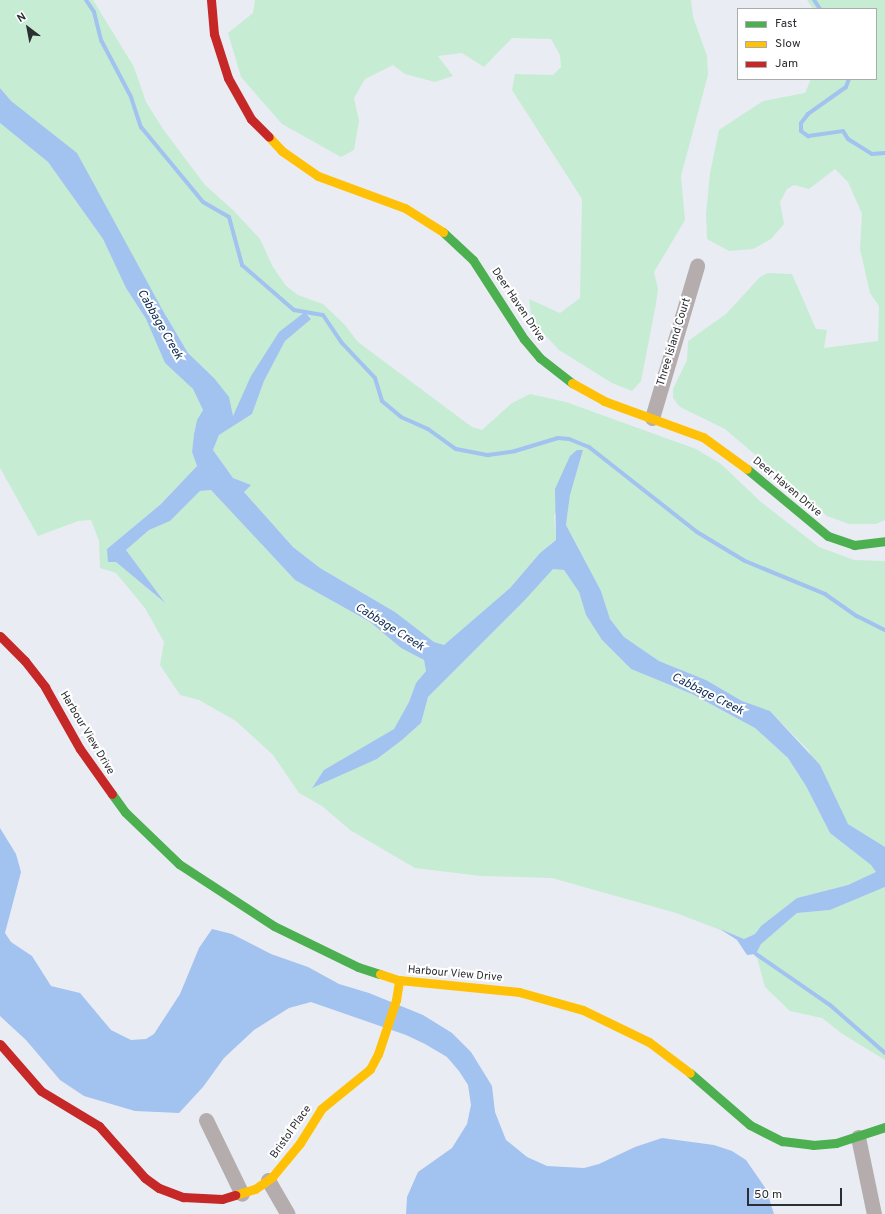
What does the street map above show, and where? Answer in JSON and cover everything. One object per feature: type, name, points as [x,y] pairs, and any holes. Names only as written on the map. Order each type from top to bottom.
[{"type":"street","name":"Deer Haven Drive","points":[[211,0],[214,34],[228,78],[239,99],[266,136],[299,165],[318,176],[405,208],[441,230],[473,260],[524,339],[540,358],[579,388],[604,401],[692,432],[725,450],[828,536],[854,545],[885,541]]},
{"type":"street","name":"Three Island Court","points":[[652,418],[697,266]]},
{"type":"street","name":"Harbour View Drive","points":[[0,636],[25,661],[45,687],[102,782],[125,812],[155,843],[220,893],[274,926],[358,967],[399,980],[519,992],[583,1010],[613,1023],[672,1058],[704,1083],[738,1117],[769,1136],[782,1141],[813,1145],[836,1143],[885,1127]]},
{"type":"street","name":"Bristol Place","points":[[0,1044],[42,1091],[99,1126],[112,1138],[145,1178],[159,1188],[174,1195],[200,1200],[222,1199],[242,1194],[268,1180],[288,1158],[321,1110],[370,1069],[396,1000],[399,980]]},
{"type":"street","points":[[206,1120],[242,1194]]},
{"type":"street","points":[[858,1137],[874,1214]]},
{"type":"street","points":[[268,1180],[288,1214]]},
{"type":"green space","points":[[0,0],[93,0],[134,67],[146,102],[163,129],[205,185],[233,210],[260,239],[273,267],[286,286],[298,295],[323,304],[345,325],[358,342],[472,427],[482,430],[512,403],[530,394],[566,402],[696,449],[721,464],[761,502],[819,547],[854,560],[885,561],[885,847],[848,824],[808,750],[770,711],[742,701],[706,680],[659,661],[624,637],[610,619],[601,591],[566,525],[570,495],[583,450],[554,516],[556,540],[540,553],[510,588],[444,645],[434,642],[395,612],[320,568],[293,547],[244,492],[250,485],[233,478],[213,450],[219,435],[252,414],[264,381],[285,341],[311,318],[306,312],[243,398],[233,416],[214,378],[188,353],[162,309],[0,88]]},
{"type":"green space","points":[[255,0],[691,0],[693,17],[707,56],[708,75],[681,176],[685,220],[654,272],[658,289],[656,304],[641,381],[632,391],[612,383],[559,350],[532,321],[529,299],[560,313],[580,298],[582,199],[512,90],[515,74],[553,75],[561,67],[560,55],[551,39],[512,38],[484,67],[462,53],[438,56],[453,76],[435,82],[405,74],[393,65],[365,79],[354,98],[359,121],[354,150],[341,157],[282,124],[241,77],[228,33],[253,13]]},
{"type":"green space","points":[[807,0],[885,0],[885,520],[876,524],[849,524],[827,516],[725,429],[680,407],[673,398],[673,389],[687,360],[688,341],[726,314],[760,277],[768,273],[792,274],[816,329],[827,330],[824,348],[878,341],[879,306],[870,293],[860,249],[862,214],[848,182],[835,169],[809,189],[794,185],[787,189],[780,202],[784,224],[771,239],[753,249],[729,251],[707,239],[706,214],[710,173],[719,130],[763,101],[805,93],[811,80],[877,80],[877,8],[812,8]]},
{"type":"green space","points":[[0,123],[48,162],[103,239],[126,288],[146,319],[165,363],[193,389],[203,410],[197,420],[192,452],[197,466],[161,504],[107,549],[116,562],[163,602],[126,550],[149,530],[170,521],[200,491],[211,490],[295,580],[370,622],[401,648],[424,660],[426,671],[416,683],[409,702],[394,729],[325,770],[312,787],[377,759],[421,723],[428,697],[523,602],[553,568],[564,570],[579,592],[586,615],[602,640],[631,669],[692,694],[755,728],[788,758],[806,786],[830,833],[871,865],[877,873],[848,885],[797,898],[761,926],[755,934],[744,939],[676,913],[552,878],[481,876],[415,868],[350,830],[322,806],[299,793],[273,755],[236,721],[199,700],[180,695],[160,665],[164,642],[145,608],[116,573],[100,568],[99,541],[91,520],[78,521],[38,536],[0,468]]},
{"type":"green space","points":[[885,887],[885,1060],[841,1033],[822,1018],[790,1011],[765,987],[756,954],[761,944],[797,913],[830,910]]},
{"type":"water","name":"Cabbage Creek","points":[[0,88],[11,101],[77,153],[162,309],[188,353],[214,378],[229,397],[233,416],[251,376],[279,332],[305,312],[311,319],[285,341],[264,381],[252,414],[219,435],[213,450],[233,478],[251,485],[244,492],[293,547],[320,568],[395,612],[434,642],[444,645],[510,588],[540,553],[556,540],[555,489],[570,456],[577,450],[583,450],[570,495],[566,525],[601,591],[610,619],[624,637],[659,661],[706,680],[742,701],[770,711],[820,765],[848,824],[885,847],[885,887],[830,910],[797,913],[761,944],[756,954],[747,955],[737,940],[720,929],[744,939],[755,934],[761,926],[797,898],[848,885],[876,872],[871,865],[830,833],[806,786],[788,758],[755,728],[692,694],[631,669],[602,640],[586,615],[579,592],[564,570],[553,569],[523,602],[428,697],[421,723],[402,740],[377,759],[312,788],[324,770],[394,729],[409,702],[416,683],[426,671],[424,660],[401,648],[370,622],[295,580],[211,490],[200,491],[170,521],[149,530],[126,550],[165,603],[116,562],[108,562],[107,549],[161,504],[197,466],[192,452],[197,420],[203,410],[193,389],[165,363],[146,319],[126,288],[103,239],[48,162],[0,123]]},
{"type":"water","points":[[0,828],[16,854],[21,872],[5,933],[11,942],[32,956],[51,986],[80,993],[111,1030],[131,1040],[146,1039],[154,1034],[180,994],[199,948],[212,929],[232,934],[271,954],[308,967],[339,984],[369,993],[423,1015],[452,1033],[471,1052],[492,1086],[495,1112],[506,1140],[527,1157],[547,1166],[584,1168],[599,1164],[635,1147],[662,1138],[714,1145],[732,1151],[746,1160],[766,1189],[774,1214],[406,1214],[407,1197],[418,1172],[452,1148],[467,1124],[471,1105],[468,1085],[447,1057],[425,1044],[406,1035],[311,1002],[289,1008],[254,1030],[224,1058],[203,1087],[179,1113],[135,1111],[84,1096],[60,1080],[26,1040],[0,1016]]},
{"type":"waterway","points":[[86,0],[94,12],[101,40],[131,97],[141,127],[203,202],[229,217],[242,265],[294,310],[323,315],[342,343],[375,378],[382,401],[401,417],[428,429],[456,449],[488,455],[515,451],[558,438],[569,439],[589,447],[697,532],[745,561],[825,594],[857,616],[885,630]]},
{"type":"waterway","points":[[814,0],[819,8]]},
{"type":"waterway","points":[[849,80],[846,87],[808,114],[801,123],[801,131],[808,136],[843,131],[848,139],[872,154],[885,153]]},
{"type":"waterway","points":[[756,954],[830,1005],[885,1053]]},
{"type":"traffic: fast","points":[[443,232],[473,260],[524,339],[540,358],[572,383]]},
{"type":"traffic: fast","points":[[747,469],[828,536],[854,545],[885,541]]},
{"type":"traffic: fast","points":[[112,794],[125,812],[179,864],[274,926],[358,967],[380,974]]},
{"type":"traffic: fast","points":[[690,1073],[750,1125],[782,1141],[813,1145],[836,1143],[885,1127]]},
{"type":"traffic: slow","points":[[269,137],[282,151],[318,176],[405,208],[443,232]]},
{"type":"traffic: slow","points":[[572,383],[604,401],[703,437],[747,469]]},
{"type":"traffic: slow","points":[[380,974],[399,980],[519,992],[583,1010],[649,1042],[690,1073]]},
{"type":"traffic: slow","points":[[235,1195],[255,1189],[272,1177],[300,1143],[321,1109],[370,1069],[378,1054],[396,1000],[399,980]]},
{"type":"traffic: jam","points":[[211,0],[214,34],[228,78],[251,119],[269,137]]},
{"type":"traffic: jam","points":[[0,636],[25,661],[45,687],[80,749],[112,794]]},
{"type":"traffic: jam","points":[[0,1044],[41,1091],[99,1126],[145,1178],[159,1188],[183,1197],[222,1199],[235,1195]]}]
